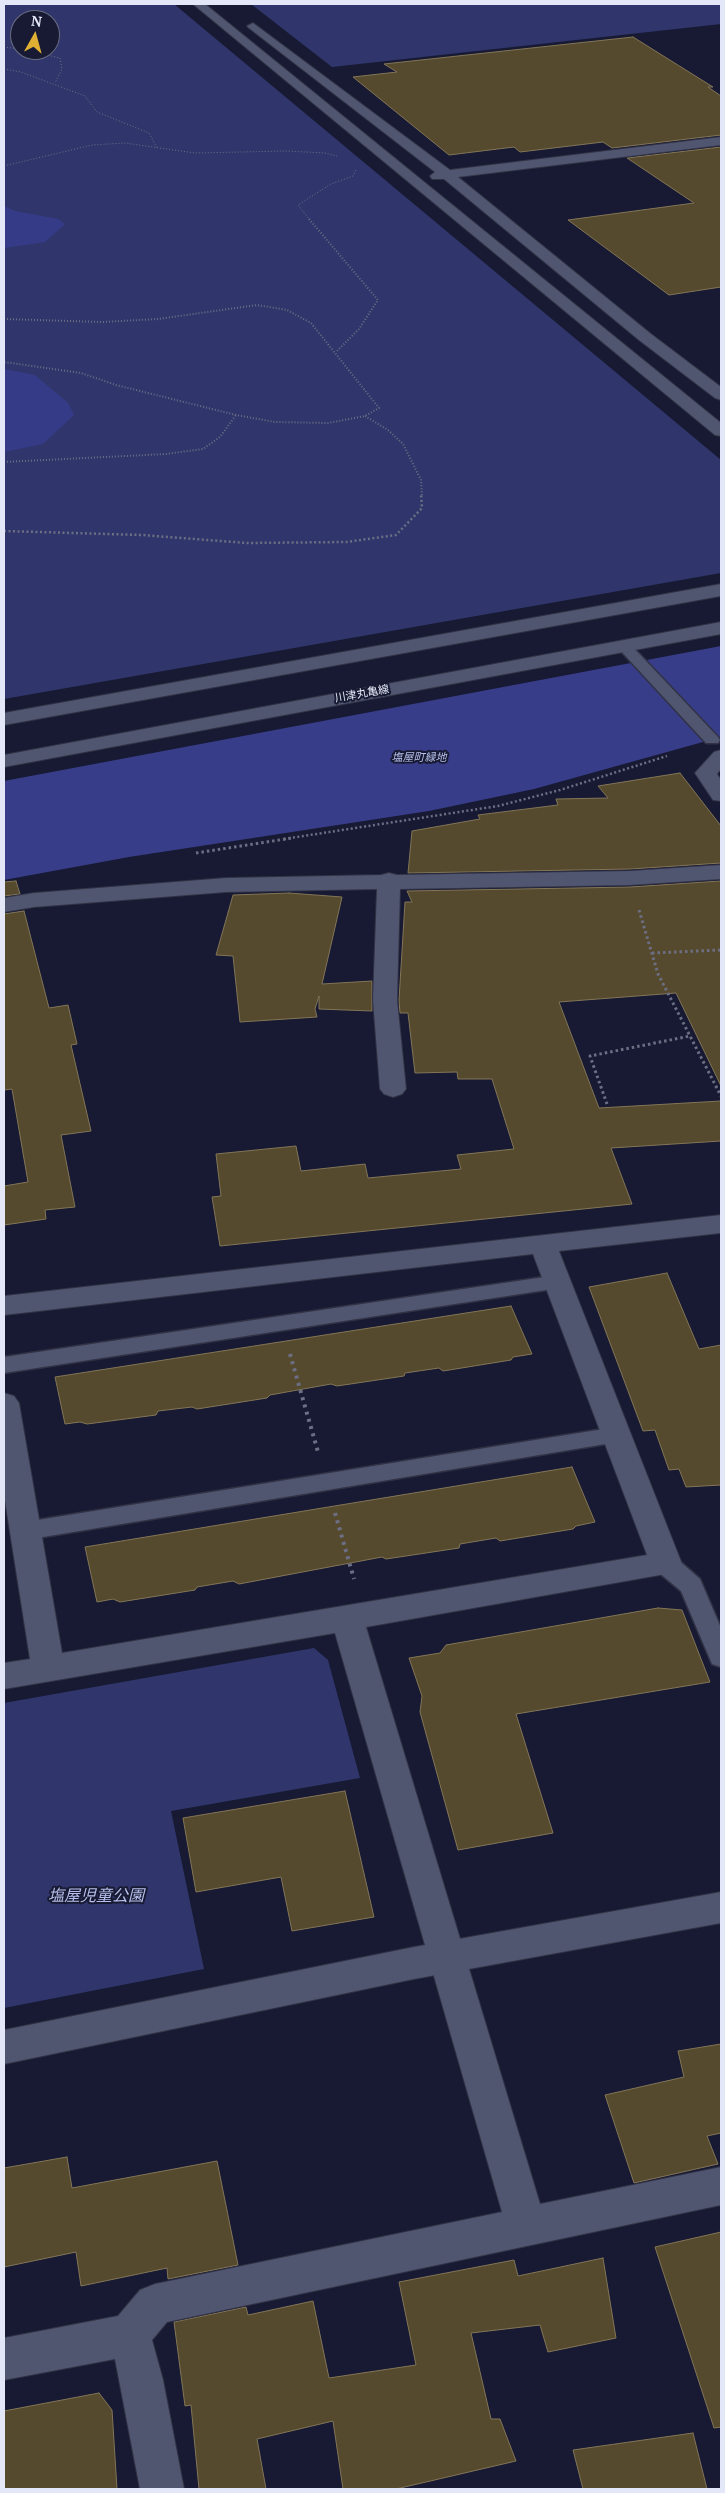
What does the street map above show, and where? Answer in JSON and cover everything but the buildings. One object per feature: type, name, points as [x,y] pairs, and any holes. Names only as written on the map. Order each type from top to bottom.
[{"type":"street","points":[[198,4],[721,431]]},
{"type":"street","points":[[240,16],[447,175],[645,337],[721,395]]},
{"type":"street","points":[[410,179],[721,141]]},
{"type":"street","points":[[4,719],[721,590]]},
{"type":"street","name":"川津丸亀線","points":[[4,761],[721,628]]},
{"type":"street","points":[[718,748],[706,773],[721,794]]},
{"type":"street","points":[[4,905],[34,900],[226,885],[389,880],[630,878],[721,872]]},
{"type":"street","points":[[389,880],[385,1000],[393,1089]]},
{"type":"street","points":[[4,1305],[721,1224]]},
{"type":"street","points":[[4,1676],[666,1564],[542,1243]]},
{"type":"street","points":[[4,1403],[48,1668]]},
{"type":"street","points":[[356,1617],[447,1956],[526,2226]]},
{"type":"street","points":[[4,2047],[447,1956],[721,1907]]},
{"type":"street","points":[[4,2359],[130,2335],[155,2304],[721,2186]]},
{"type":"street","points":[[130,2335],[142,2380],[162,2489]]},
{"type":"lane","points":[[624,646],[718,748]]},
{"type":"lane","points":[[4,1365],[558,1282]]},
{"type":"lane","points":[[25,1531],[616,1435]]},
{"type":"lane","points":[[666,1564],[692,1586],[721,1657]]},
{"type":"path","points":[[55,83],[62,69],[60,58]]},
{"type":"path","points":[[4,69],[21,72],[55,83],[86,96],[97,112],[149,133],[157,148]]},
{"type":"path","points":[[4,166],[92,145],[125,144],[195,154],[286,151],[325,153],[340,157]]},
{"type":"path","points":[[336,352],[359,329],[378,300],[298,205],[331,184],[353,176],[357,167]]},
{"type":"path","points":[[4,319],[102,322],[158,319],[257,305],[287,310],[312,323],[379,408],[365,416],[328,423],[275,422],[236,415],[116,385],[81,373],[4,362]]},
{"type":"path","points":[[4,462],[156,455],[204,449],[220,437],[236,415]]},
{"type":"path","points":[[4,531],[84,532],[247,543],[346,542],[396,535],[422,508],[421,480],[403,444],[388,430],[365,416]]},
{"type":"path","points":[[195,854],[498,806],[560,790],[667,756]]},
{"type":"path","points":[[630,878],[658,974],[721,1096]]},
{"type":"path","points":[[652,954],[721,950]]},
{"type":"path","points":[[607,1104],[590,1056],[690,1036]]},
{"type":"path","points":[[281,1324],[326,1482],[356,1617]]},
{"type":"green space","points":[[4,4],[174,4],[721,460],[721,573],[4,699]]},
{"type":"green space","points":[[251,4],[721,4],[721,24],[332,67]]},
{"type":"green space","name":"塩屋町緑地","points":[[721,646],[721,737],[534,789],[429,811],[129,857],[4,880],[4,781]]},
{"type":"green space","name":"塩屋児童公園","points":[[314,1648],[328,1660],[360,1778],[171,1811],[204,1969],[4,2008],[4,1703]]},
{"type":"shaded area","points":[[4,206],[15,211],[58,219],[65,224],[45,242],[4,248]]},
{"type":"shaded area","points":[[4,369],[35,375],[68,403],[74,415],[43,444],[4,452]]}]
